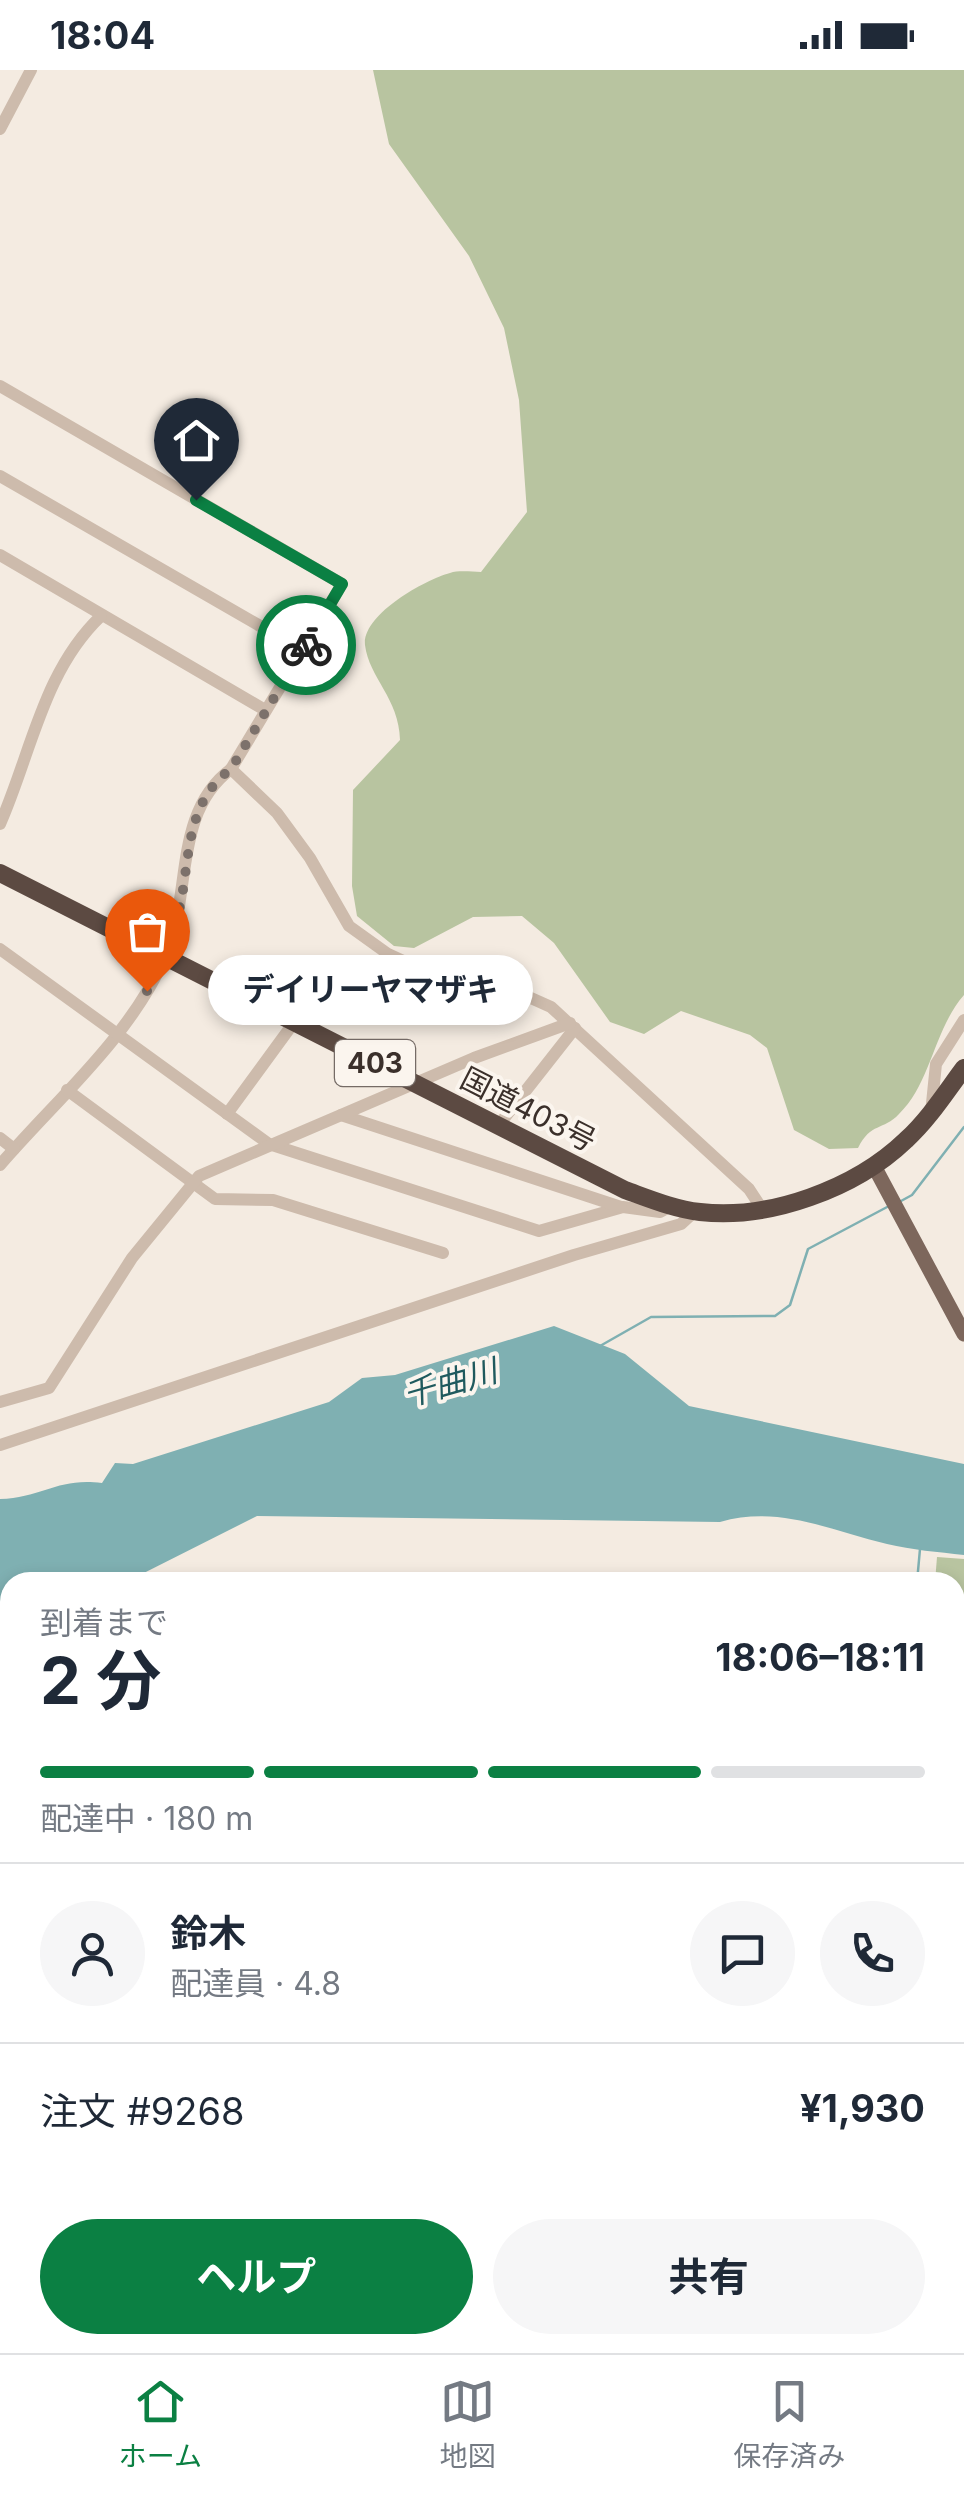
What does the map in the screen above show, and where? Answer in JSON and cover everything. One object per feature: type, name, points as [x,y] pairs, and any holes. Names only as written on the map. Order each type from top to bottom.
[{"type":"highway","name":"国道403号","points":[[0,873],[626,1190],[694,1212],[734,1214],[762,1209],[877,1172],[931,1113],[964,1068]]},
{"type":"main road","points":[[877,1172],[964,1334]]},
{"type":"street","points":[[0,129],[31,70]]},
{"type":"street","points":[[0,386],[342,584],[231,769],[214,782],[189,833],[181,899],[166,957],[117,1035],[0,1165]]},
{"type":"street","points":[[6,480],[300,649]]},
{"type":"street","points":[[0,554],[265,710]]},
{"type":"street","points":[[0,824],[31,734],[55,682],[88,629],[101,616]]},
{"type":"street","points":[[231,769],[276,813],[310,858],[349,926],[388,954],[414,966],[493,981],[530,995],[573,1026],[750,1192],[762,1209]]},
{"type":"street","points":[[0,949],[269,1144],[539,1231],[623,1208]]},
{"type":"street","points":[[227,1114],[295,1020]]},
{"type":"street","points":[[931,1113],[936,1064],[964,1020]]},
{"type":"street","points":[[0,1402],[49,1388],[132,1258],[191,1183],[269,1144],[414,1083],[573,1026]]},
{"type":"street","points":[[498,1126],[573,1026]]},
{"type":"street","points":[[68,1090],[214,1198],[273,1200],[444,1253]]},
{"type":"street","points":[[341,1115],[623,1208],[660,1212],[671,1206]]},
{"type":"street","points":[[0,1138],[14,1148]]},
{"type":"street","points":[[734,1214],[745,1204],[750,1192]]},
{"type":"street","points":[[0,1445],[681,1224],[694,1212]]},
{"type":"green space","points":[[373,70],[964,70],[964,995],[910,1101],[893,1119],[872,1130],[858,1148],[829,1149],[794,1130],[767,1048],[750,1035],[681,1011],[644,1034],[610,1022],[554,943],[522,916],[473,917],[414,948],[394,946],[357,916],[352,886],[353,790],[400,740],[395,712],[368,657],[367,634],[384,611],[425,583],[454,572],[481,572],[527,512],[519,400],[504,328],[469,256],[389,144]]},
{"type":"green space","points":[[937,1557],[964,1559],[964,1572],[936,1572]]},
{"type":"water","name":"千曲川","points":[[554,1326],[625,1354],[689,1406],[964,1464],[964,1555],[896,1546],[804,1521],[763,1516],[720,1522],[257,1516],[146,1572],[0,1572],[0,1499],[74,1483],[102,1483],[115,1463],[133,1464],[329,1402],[362,1378],[395,1375]]},
{"type":"waterway","points":[[901,1201],[912,1195],[964,1127]]},
{"type":"waterway","points":[[600,1346],[651,1317],[775,1316],[790,1305],[808,1249],[889,1206]]},
{"type":"waterway","points":[[918,1572],[920,1549]]},
{"type":"way so far","points":[[147,991],[166,957],[181,899],[189,833],[214,782],[231,769],[300,649],[306,645]]},
{"type":"place","name":"デイリーヤマザキ","points":[[147,991]]},
{"type":"route","points":[[196,500],[342,584],[306,645]]}]
